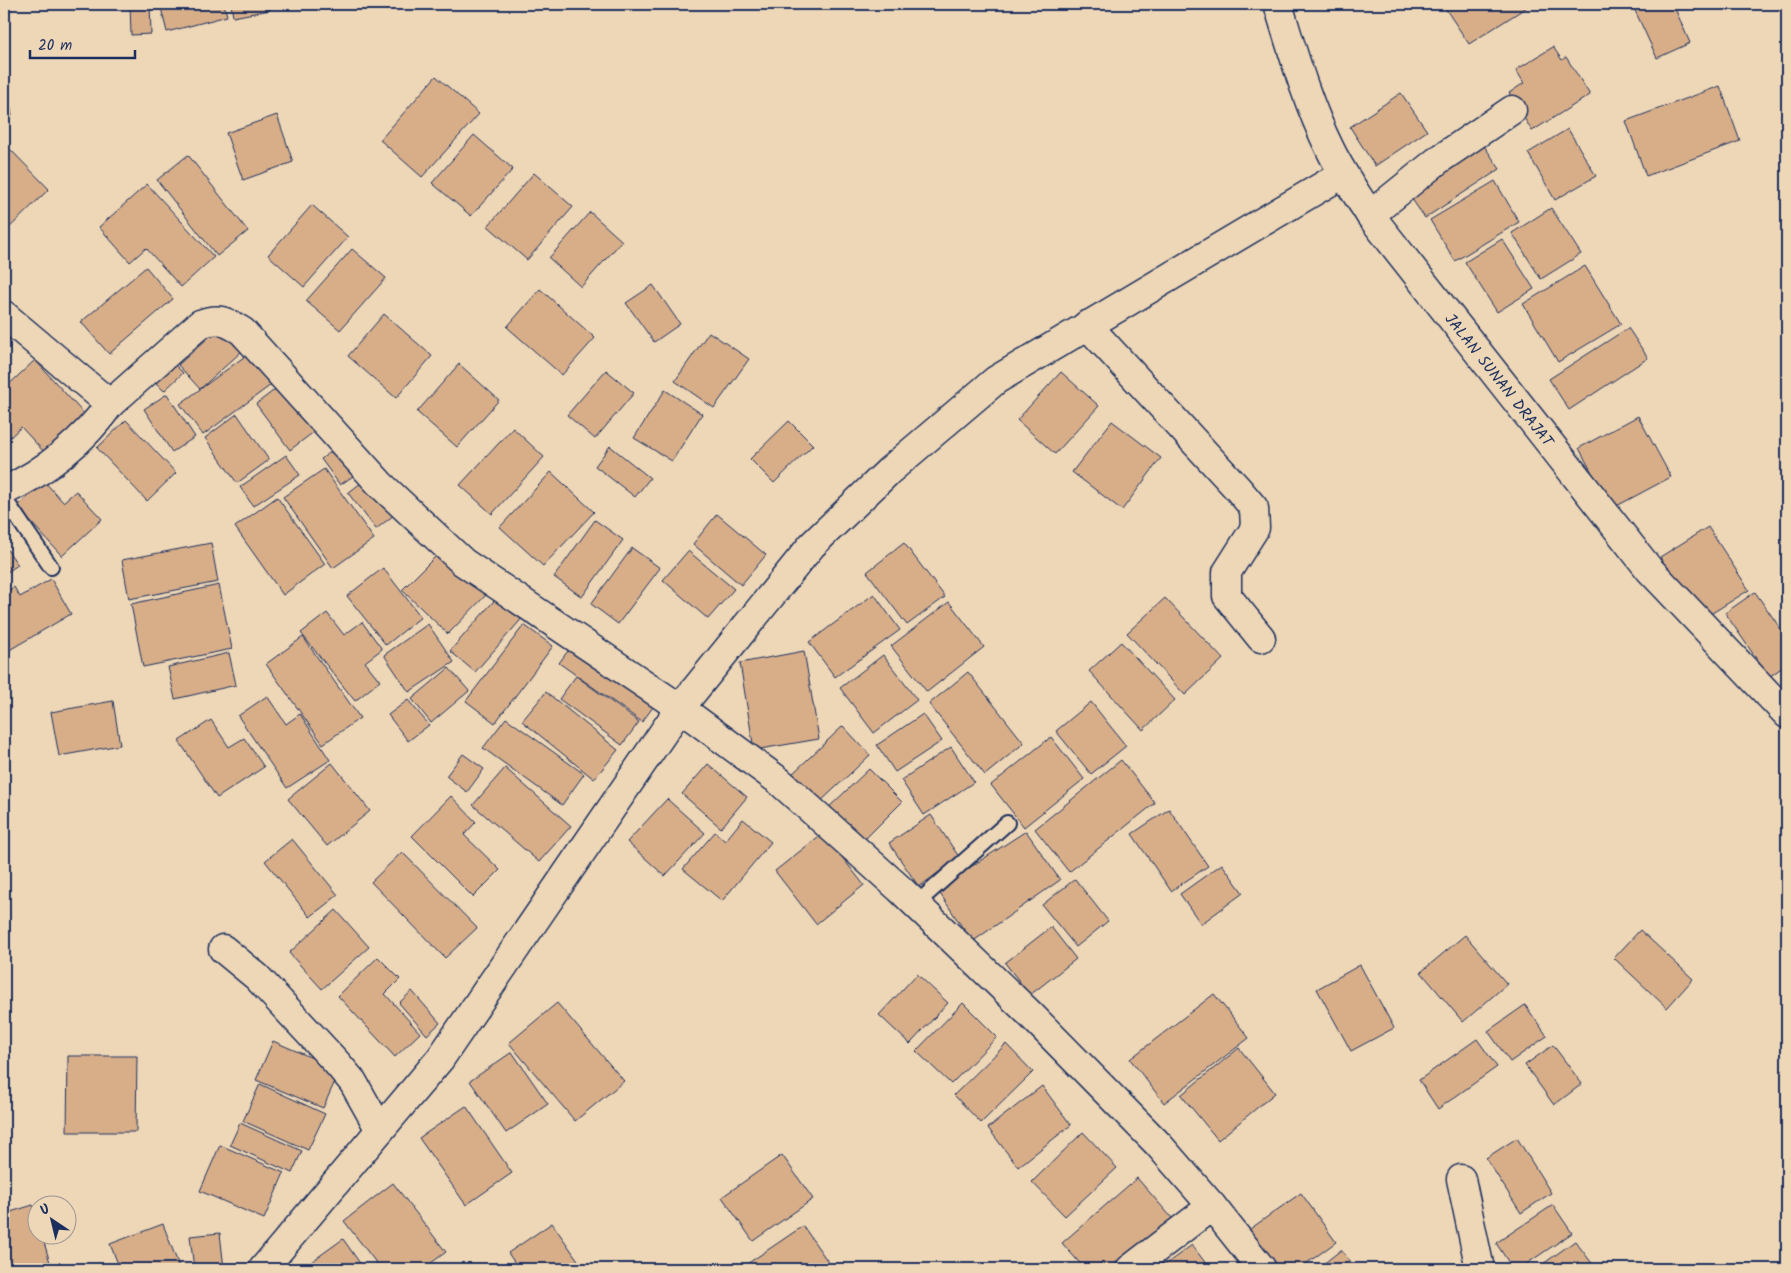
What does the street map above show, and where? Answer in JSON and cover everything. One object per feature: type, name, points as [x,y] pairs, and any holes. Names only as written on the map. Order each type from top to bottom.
[{"type":"street","name":"JALAN SUNAN DRAJAT","points":[[1278,4],[1306,93],[1329,148],[1343,174],[1370,215],[1649,569],[1787,714]]},
{"type":"street","points":[[1370,215],[1437,161],[1512,110]]},
{"type":"street","points":[[263,1269],[440,1059],[680,708],[812,545],[890,470],[996,380],[1343,174]]},
{"type":"street","points":[[4,315],[110,404]]},
{"type":"street","points":[[4,491],[54,461],[99,420],[110,404],[200,324],[211,320],[226,321],[242,330],[380,484],[463,562],[680,708],[779,781],[916,904],[1029,1012],[1158,1144],[1212,1206],[1262,1269]]},
{"type":"street","points":[[1087,325],[1254,508],[1255,528],[1227,572],[1227,596],[1261,638]]},
{"type":"street","points":[[223,949],[257,976],[336,1062],[353,1082],[380,1130]]},
{"type":"street","points":[[1462,1179],[1480,1269]]},
{"type":"street","points":[[1130,1269],[1212,1206]]},
{"type":"lane","points":[[4,498],[51,567]]},
{"type":"lane","points":[[916,904],[1007,822]]},
{"type":"building","points":[[130,4],[150,4],[151,34],[131,35]]},
{"type":"building","points":[[160,4],[224,4],[227,16],[167,32]]},
{"type":"building","points":[[231,4],[269,4],[270,10],[233,17]]},
{"type":"building","points":[[1525,4],[1527,7],[1469,44],[1443,5]]},
{"type":"building","points":[[1632,4],[1673,4],[1690,43],[1657,58]]},
{"type":"building","points":[[1553,47],[1562,60],[1566,57],[1590,95],[1532,131],[1509,93],[1524,83],[1516,70]]},
{"type":"building","points":[[4,62],[12,116],[4,117]]},
{"type":"building","points":[[436,76],[479,114],[422,177],[380,140]]},
{"type":"building","points":[[1720,86],[1740,141],[1646,176],[1626,121]]},
{"type":"building","points":[[1401,93],[1427,131],[1375,166],[1350,127]]},
{"type":"building","points":[[277,115],[293,162],[243,180],[226,133]]},
{"type":"building","points":[[1568,129],[1596,176],[1555,200],[1528,153]]},
{"type":"building","points":[[474,135],[513,169],[471,216],[432,183]]},
{"type":"building","points":[[1480,140],[1500,169],[1425,218],[1405,189]]},
{"type":"building","points":[[6,145],[49,189],[4,233],[4,147]]},
{"type":"building","points":[[188,155],[248,231],[217,256],[157,180]]},
{"type":"building","points":[[534,173],[573,207],[527,260],[488,226]]},
{"type":"building","points":[[1495,181],[1519,222],[1455,261],[1430,220]]},
{"type":"building","points":[[147,184],[214,257],[181,287],[146,248],[130,262],[99,227]]},
{"type":"building","points":[[312,205],[348,237],[304,287],[268,255]]},
{"type":"building","points":[[1551,208],[1581,254],[1541,279],[1512,233]]},
{"type":"building","points":[[590,212],[622,241],[581,287],[549,258]]},
{"type":"building","points":[[1502,239],[1534,289],[1497,312],[1465,262]]},
{"type":"building","points":[[352,249],[386,278],[340,330],[306,301]]},
{"type":"building","points":[[1585,266],[1621,324],[1558,362],[1523,304]]},
{"type":"building","points":[[146,267],[173,299],[109,354],[81,322]]},
{"type":"building","points":[[653,285],[680,324],[654,342],[626,303]]},
{"type":"building","points":[[540,289],[595,338],[562,375],[507,327]]},
{"type":"building","points":[[384,314],[432,356],[396,398],[348,356]]},
{"type":"building","points":[[219,328],[241,352],[200,389],[178,365]]},
{"type":"building","points":[[1628,328],[1648,358],[1569,410],[1549,379]]},
{"type":"building","points":[[709,332],[749,359],[714,408],[675,381]]},
{"type":"building","points":[[252,351],[275,382],[203,435],[180,404]]},
{"type":"building","points":[[169,359],[183,373],[164,391],[150,377]]},
{"type":"building","points":[[35,360],[85,415],[44,452],[21,427],[4,443],[4,389]]},
{"type":"building","points":[[459,364],[499,400],[457,447],[417,412]]},
{"type":"building","points":[[606,370],[634,393],[595,439],[567,415]]},
{"type":"building","points":[[1061,372],[1099,406],[1055,454],[1017,420]]},
{"type":"building","points":[[285,382],[319,428],[290,450],[256,404]]},
{"type":"building","points":[[665,390],[702,414],[672,461],[634,438]]},
{"type":"building","points":[[167,394],[195,437],[172,452],[144,409]]},
{"type":"building","points":[[237,414],[269,460],[237,483],[205,438]]},
{"type":"building","points":[[1638,416],[1671,477],[1611,509],[1579,448]]},
{"type":"building","points":[[126,420],[176,473],[147,501],[97,448]]},
{"type":"building","points":[[789,421],[813,445],[774,483],[750,459]]},
{"type":"building","points":[[1112,421],[1161,458],[1122,510],[1072,472]]},
{"type":"building","points":[[513,428],[544,457],[492,514],[460,485]]},
{"type":"building","points":[[339,446],[359,472],[340,485],[321,459]]},
{"type":"building","points":[[610,446],[650,478],[635,497],[595,466]]},
{"type":"building","points":[[286,455],[300,475],[253,506],[240,487]]},
{"type":"building","points":[[324,469],[374,539],[333,568],[283,497]]},
{"type":"building","points":[[551,472],[594,512],[543,566],[500,527]]},
{"type":"building","points":[[366,479],[394,515],[376,529],[348,493]]},
{"type":"building","points":[[44,481],[63,502],[76,491],[102,519],[62,556],[17,507]]},
{"type":"building","points":[[277,497],[325,564],[283,595],[235,527]]},
{"type":"building","points":[[717,514],[766,555],[741,585],[693,544]]},
{"type":"building","points":[[595,520],[623,540],[582,597],[554,577]]},
{"type":"building","points":[[1708,527],[1749,590],[1701,620],[1660,557]]},
{"type":"building","points":[[211,543],[218,582],[129,599],[122,560]]},
{"type":"building","points":[[904,543],[945,597],[907,625],[867,572]]},
{"type":"building","points":[[4,545],[18,565],[4,574]]},
{"type":"building","points":[[632,548],[660,568],[618,624],[591,604]]},
{"type":"building","points":[[441,551],[486,595],[448,634],[402,590]]},
{"type":"building","points":[[688,551],[734,589],[708,619],[663,580]]},
{"type":"building","points":[[383,568],[421,617],[386,645],[347,596]]},
{"type":"building","points":[[51,579],[71,614],[6,652],[4,647],[4,593],[14,587],[20,597]]},
{"type":"building","points":[[219,585],[232,649],[143,667],[131,604]]},
{"type":"building","points":[[1755,592],[1787,638],[1787,664],[1769,677],[1725,613]]},
{"type":"building","points":[[500,594],[525,615],[475,672],[450,651]]},
{"type":"building","points":[[874,594],[900,630],[835,677],[809,642]]},
{"type":"building","points":[[1165,598],[1223,659],[1185,695],[1127,633]]},
{"type":"building","points":[[949,602],[984,647],[927,692],[891,646]]},
{"type":"building","points":[[327,613],[344,635],[362,622],[382,649],[365,662],[380,681],[355,701],[301,633]]},
{"type":"building","points":[[428,624],[454,662],[409,692],[384,655]]},
{"type":"building","points":[[524,625],[553,646],[495,723],[466,701]]},
{"type":"building","points":[[303,637],[360,718],[323,744],[266,664]]},
{"type":"building","points":[[576,640],[659,699],[642,722],[559,663]]},
{"type":"building","points":[[1121,642],[1175,700],[1143,730],[1089,671]]},
{"type":"building","points":[[804,651],[819,739],[754,750],[740,663]]},
{"type":"building","points":[[229,653],[236,685],[175,699],[168,667]]},
{"type":"building","points":[[883,655],[917,700],[874,733],[840,688]]},
{"type":"building","points":[[449,668],[469,691],[431,723],[412,699]]},
{"type":"building","points":[[968,672],[1024,743],[985,775],[929,704]]},
{"type":"building","points":[[576,676],[639,722],[622,745],[559,699]]},
{"type":"building","points":[[546,692],[618,750],[594,779],[522,721]]},
{"type":"building","points":[[267,696],[286,724],[300,714],[330,760],[287,788],[238,716]]},
{"type":"building","points":[[408,700],[429,725],[408,741],[388,715]]},
{"type":"building","points":[[113,701],[120,745],[59,756],[51,712]]},
{"type":"building","points":[[1091,702],[1126,746],[1091,774],[1056,731]]},
{"type":"building","points":[[923,714],[942,741],[895,772],[877,745]]},
{"type":"building","points":[[506,718],[584,774],[562,805],[483,748]]},
{"type":"building","points":[[211,720],[229,747],[244,738],[264,767],[217,798],[179,741]]},
{"type":"building","points":[[843,726],[870,755],[818,804],[791,775]]},
{"type":"building","points":[[1051,737],[1084,779],[1024,827],[991,785]]},
{"type":"building","points":[[951,747],[974,782],[924,815],[901,780]]},
{"type":"building","points":[[463,754],[484,769],[467,792],[446,776]]},
{"type":"building","points":[[1121,760],[1155,803],[1069,872],[1035,829]]},
{"type":"building","points":[[332,763],[370,811],[327,846],[288,799]]},
{"type":"building","points":[[708,764],[747,797],[721,828],[682,794]]},
{"type":"building","points":[[505,768],[571,826],[539,862],[473,805]]},
{"type":"building","points":[[869,769],[902,802],[858,846],[824,812]]},
{"type":"building","points":[[451,796],[476,822],[464,835],[500,870],[473,897],[412,836]]},
{"type":"building","points":[[667,799],[705,833],[665,876],[627,842]]},
{"type":"building","points":[[1169,809],[1208,866],[1171,891],[1132,834]]},
{"type":"building","points":[[931,815],[959,857],[919,887],[889,843]]},
{"type":"building","points":[[743,819],[771,842],[722,901],[683,869],[715,832],[725,841]]},
{"type":"building","points":[[1026,831],[1060,880],[972,942],[937,889]]},
{"type":"building","points":[[823,833],[864,885],[816,924],[775,871]]},
{"type":"building","points":[[292,839],[338,895],[310,917],[265,861]]},
{"type":"building","points":[[402,852],[477,928],[445,958],[371,882]]},
{"type":"building","points":[[1222,864],[1243,893],[1201,924],[1180,894]]},
{"type":"building","points":[[1075,879],[1108,921],[1076,947],[1042,905]]},
{"type":"building","points":[[336,910],[369,947],[322,989],[289,953]]},
{"type":"building","points":[[1051,927],[1076,959],[1030,995],[1005,963]]},
{"type":"building","points":[[1640,930],[1693,979],[1667,1008],[1614,958]]},
{"type":"building","points":[[1465,935],[1507,984],[1463,1022],[1421,972]]},
{"type":"building","points":[[378,957],[400,979],[385,994],[420,1033],[395,1057],[338,996]]},
{"type":"building","points":[[1360,965],[1394,1028],[1351,1051],[1317,989]]},
{"type":"building","points":[[917,974],[948,1003],[910,1044],[879,1015]]},
{"type":"building","points":[[412,991],[440,1023],[427,1035],[399,1003]]},
{"type":"building","points":[[1214,994],[1249,1038],[1164,1103],[1130,1059]]},
{"type":"building","points":[[557,1003],[624,1081],[575,1121],[509,1043]]},
{"type":"building","points":[[963,1003],[997,1037],[951,1084],[916,1051]]},
{"type":"building","points":[[1525,1005],[1547,1036],[1510,1062],[1488,1031]]},
{"type":"building","points":[[1477,1039],[1497,1067],[1438,1109],[1419,1080]]},
{"type":"building","points":[[273,1041],[340,1070],[323,1108],[256,1080]]},
{"type":"building","points":[[1006,1044],[1033,1072],[981,1123],[954,1095]]},
{"type":"building","points":[[1553,1045],[1582,1084],[1554,1105],[1525,1065]]},
{"type":"building","points":[[1239,1048],[1275,1093],[1218,1140],[1181,1095]]},
{"type":"building","points":[[512,1052],[548,1104],[506,1133],[470,1081]]},
{"type":"building","points":[[68,1056],[137,1056],[136,1132],[67,1132]]},
{"type":"building","points":[[260,1084],[325,1114],[308,1150],[243,1121]]},
{"type":"building","points":[[1042,1086],[1071,1125],[1018,1167],[988,1128]]},
{"type":"building","points":[[466,1106],[512,1173],[466,1205],[419,1138]]},
{"type":"building","points":[[240,1123],[302,1151],[292,1173],[230,1145]]},
{"type":"building","points":[[1083,1132],[1117,1168],[1065,1216],[1032,1182]]},
{"type":"building","points":[[1517,1138],[1551,1193],[1521,1213],[1486,1158]]},
{"type":"building","points":[[220,1145],[284,1173],[264,1219],[200,1191]]},
{"type":"building","points":[[782,1155],[813,1199],[753,1241],[722,1197]]},
{"type":"building","points":[[1137,1178],[1172,1218],[1113,1269],[1085,1269],[1062,1243]]},
{"type":"building","points":[[393,1183],[446,1252],[423,1269],[381,1269],[344,1221]]},
{"type":"building","points":[[1301,1193],[1336,1242],[1299,1269],[1269,1269],[1243,1234]]},
{"type":"building","points":[[1553,1205],[1572,1233],[1519,1269],[1513,1269],[1496,1243]]},
{"type":"building","points":[[28,1207],[28,1246],[45,1246],[52,1269],[4,1269],[4,1214]]},
{"type":"building","points":[[552,1223],[584,1269],[519,1269],[508,1253]]},
{"type":"building","points":[[163,1224],[180,1269],[120,1269],[110,1244]]},
{"type":"building","points":[[803,1226],[833,1269],[746,1269],[744,1266]]},
{"type":"building","points":[[220,1233],[224,1269],[194,1269],[190,1236]]},
{"type":"building","points":[[343,1239],[364,1269],[310,1269],[307,1265]]},
{"type":"building","points":[[1575,1241],[1594,1266],[1591,1269],[1536,1269]]},
{"type":"building","points":[[1192,1245],[1210,1269],[1159,1269]]},
{"type":"building","points":[[1341,1250],[1357,1269],[1317,1269]]}]
